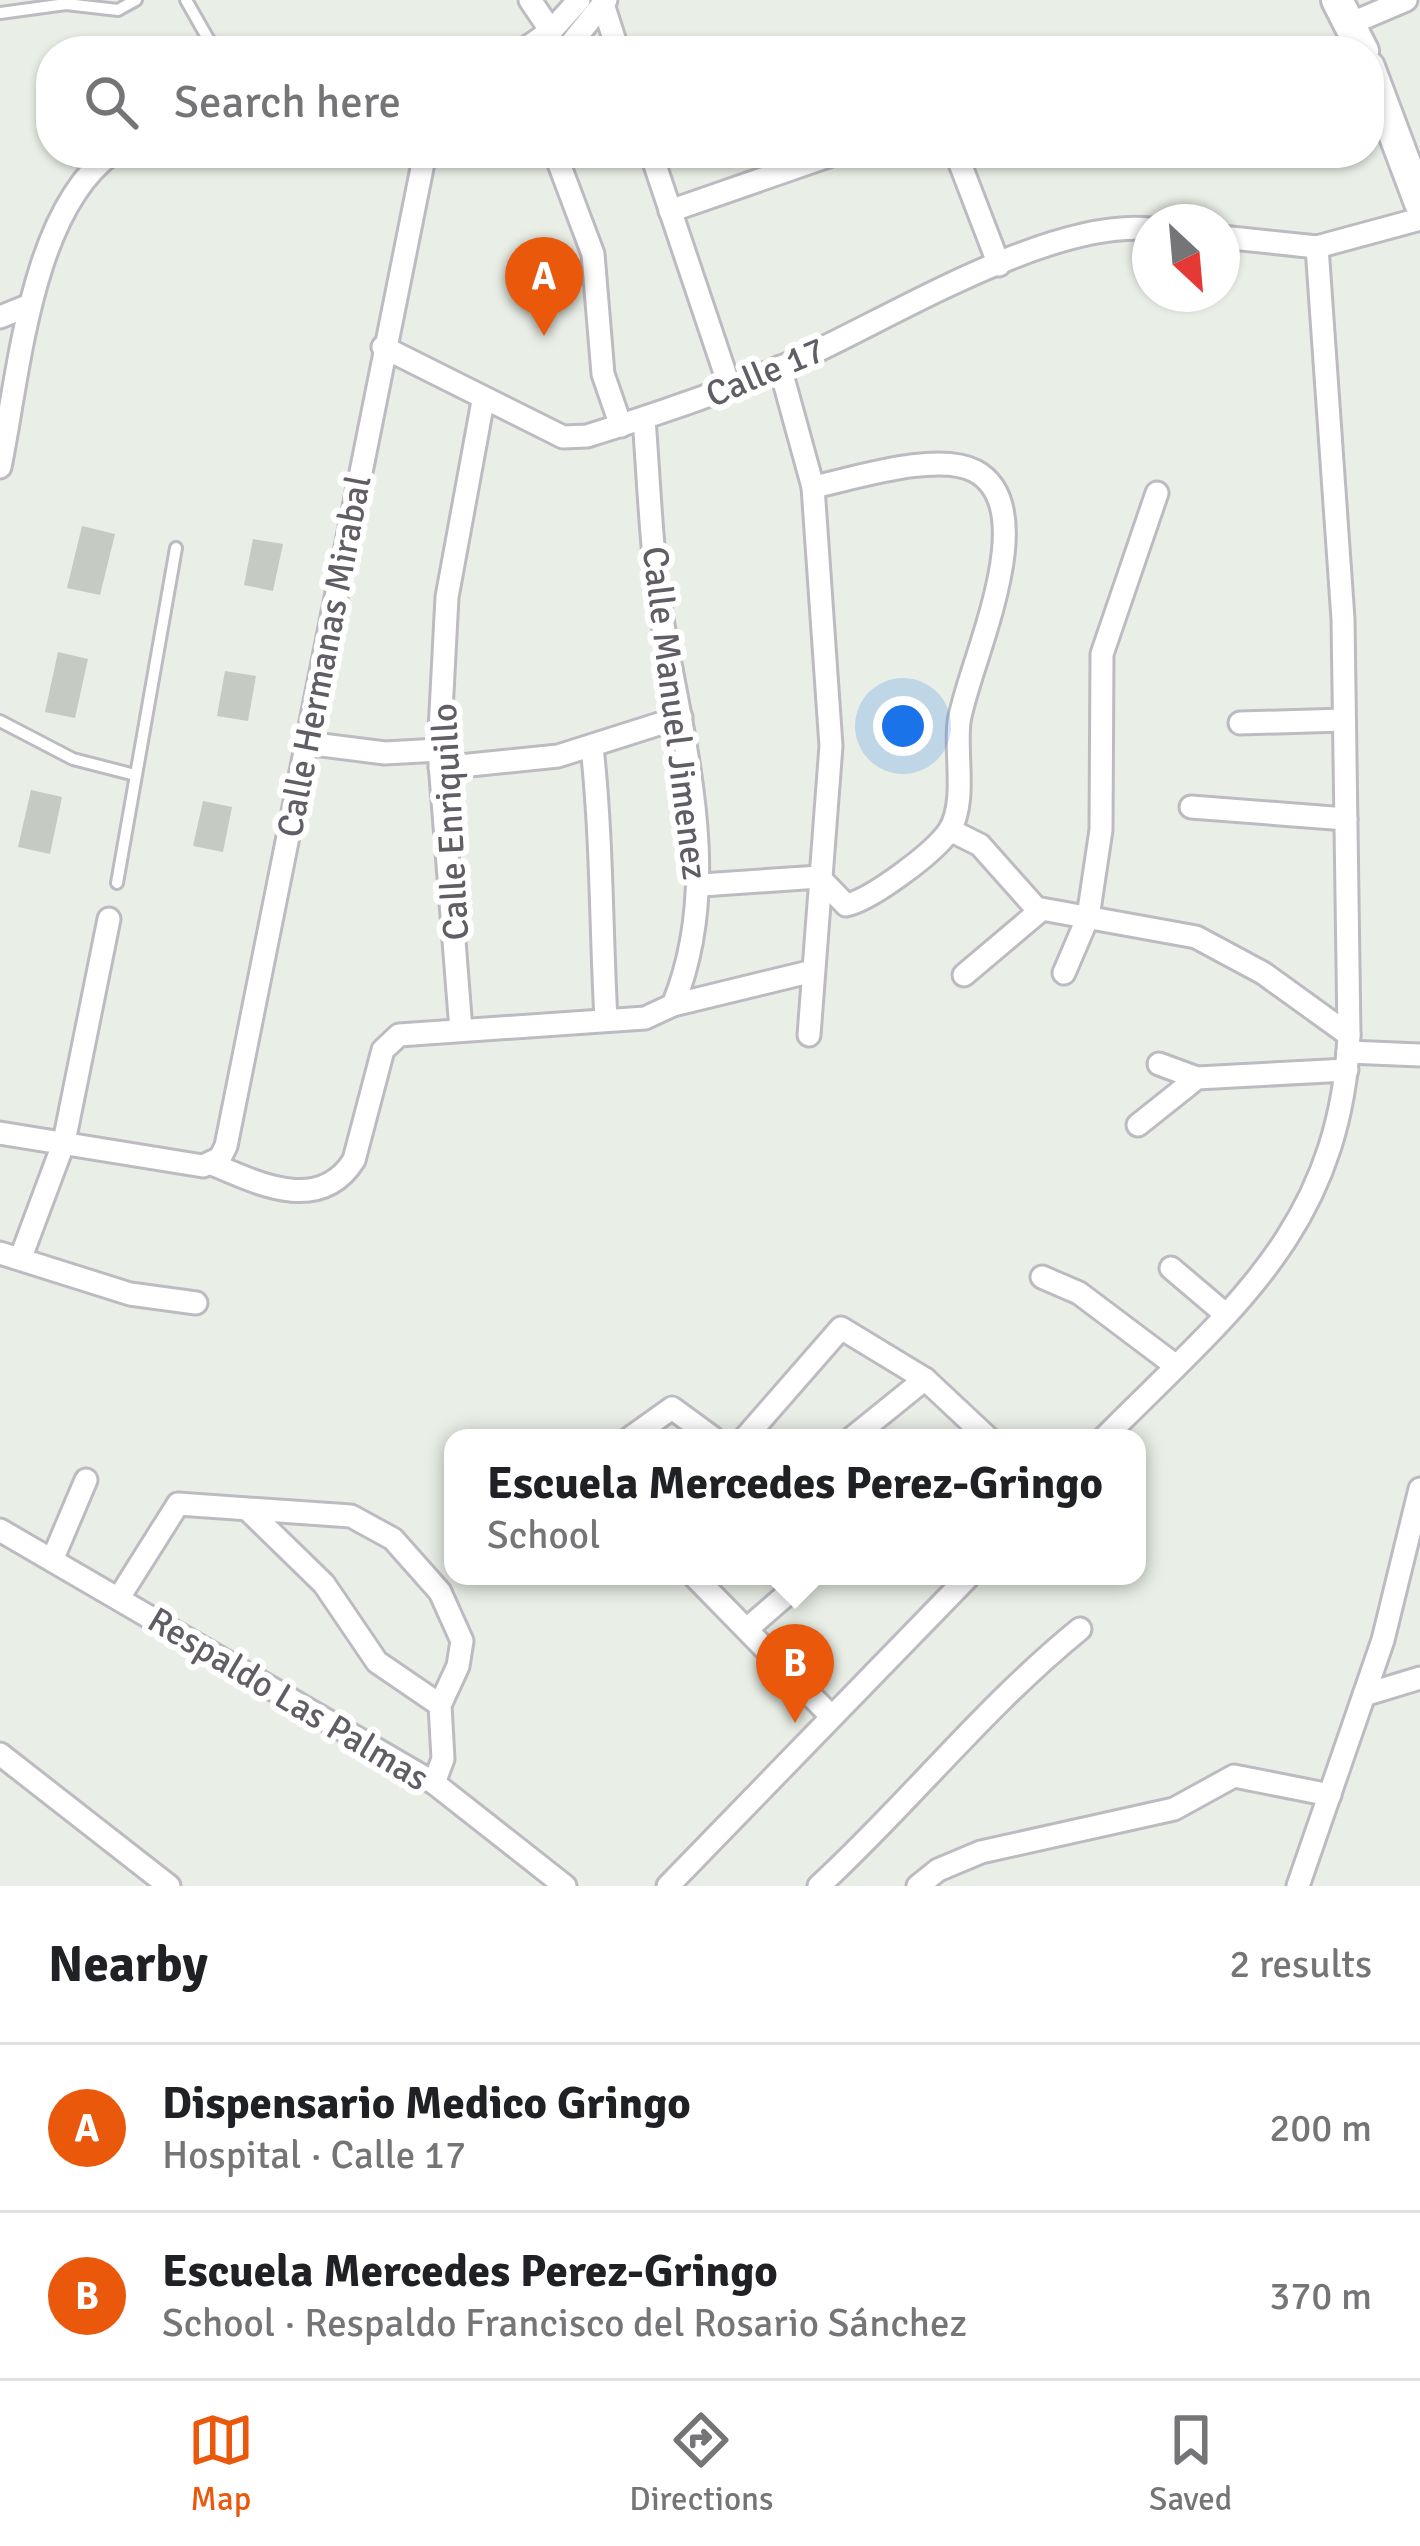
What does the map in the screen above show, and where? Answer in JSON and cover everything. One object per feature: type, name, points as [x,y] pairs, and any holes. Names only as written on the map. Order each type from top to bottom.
[{"type":"main road","points":[[1384,107],[1420,202]]},
{"type":"street","points":[[530,0],[551,31]]},
{"type":"street","points":[[544,36],[579,0]]},
{"type":"street","points":[[1351,25],[1406,0]]},
{"type":"street","points":[[577,36],[604,2]]},
{"type":"street","points":[[604,2],[614,36]]},
{"type":"street","points":[[0,467],[30,305],[62,222],[101,168]]},
{"type":"street","name":"Calle Hermanas Mirabal","points":[[216,1161],[422,168]]},
{"type":"street","points":[[561,168],[593,254],[602,374],[621,426]]},
{"type":"street","points":[[656,168],[730,388]]},
{"type":"street","points":[[670,211],[794,168]]},
{"type":"street","points":[[962,168],[999,265]]},
{"type":"street","points":[[1240,239],[1317,247],[1420,219]]},
{"type":"street","name":"Calle 17","points":[[383,347],[483,401],[563,436],[587,436],[730,388],[999,265],[1087,233],[1132,230]]},
{"type":"street","points":[[1113,1429],[1176,1366],[1295,1229],[1332,1154],[1348,1052],[1343,620],[1317,247]]},
{"type":"street","points":[[0,317],[30,305]]},
{"type":"street","points":[[780,367],[812,488],[830,746],[809,1035]]},
{"type":"street","name":"Calle Enriquillo","points":[[461,1030],[440,759],[447,597],[483,401]]},
{"type":"street","name":"Calle Manuel Jimenez","points":[[644,419],[658,587],[681,717],[702,885],[673,1005]]},
{"type":"street","points":[[702,885],[819,877],[846,905],[862,902],[950,830],[956,814],[959,720],[1000,569],[1004,519],[991,486],[979,473],[938,464],[812,488]]},
{"type":"street","points":[[1064,973],[1088,917],[1101,830],[1102,654],[1157,493]]},
{"type":"street","points":[[306,743],[512,764],[592,747],[681,717]]},
{"type":"street","points":[[1240,723],[1344,720]]},
{"type":"street","points":[[592,747],[602,834],[599,902],[607,1020]]},
{"type":"street","points":[[1191,808],[1346,819]]},
{"type":"street","points":[[950,830],[980,845],[1041,910],[1208,942],[1263,973],[1348,1052]]},
{"type":"street","points":[[964,975],[1041,910]]},
{"type":"street","points":[[109,919],[64,1142],[10,1255],[130,1294],[196,1303]]},
{"type":"street","points":[[0,1132],[216,1161],[290,1192],[323,1189],[344,1176],[354,1160],[389,1039],[645,1018],[673,1005],[813,971]]},
{"type":"street","points":[[1138,1125],[1197,1078],[1348,1052],[1420,1054]]},
{"type":"street","points":[[1159,1064],[1197,1078]]},
{"type":"street","points":[[1171,1268],[1224,1313]]},
{"type":"street","points":[[1042,1277],[1079,1293],[1176,1366]]},
{"type":"street","points":[[754,1429],[841,1328],[925,1378],[973,1429]]},
{"type":"street","points":[[863,1429],[925,1378]]},
{"type":"street","points":[[643,1429],[672,1408],[701,1429]]},
{"type":"street","points":[[53,1558],[86,1480]]},
{"type":"street","points":[[1298,1886],[1364,1695],[1420,1489]]},
{"type":"street","points":[[120,1596],[173,1506],[351,1516],[393,1539],[440,1592],[462,1641],[458,1666],[440,1705],[443,1759],[434,1783]]},
{"type":"street","points":[[248,1510],[324,1584],[377,1661],[440,1705]]},
{"type":"street","name":"Respaldo Las Palmas","points":[[0,1530],[434,1783],[565,1886]]},
{"type":"street","points":[[703,1585],[832,1716]]},
{"type":"street","points":[[747,1629],[798,1585]]},
{"type":"street","points":[[668,1886],[960,1585]]},
{"type":"street","points":[[819,1886],[948,1757],[982,1714],[1079,1629]]},
{"type":"street","points":[[1364,1695],[1420,1678]]},
{"type":"street","points":[[0,1754],[170,1886]]},
{"type":"street","points":[[918,1886],[938,1870],[981,1852],[1174,1809],[1234,1776],[1330,1795]]},
{"type":"lane","points":[[0,14],[66,4],[118,10],[136,0]]},
{"type":"lane","points":[[186,0],[206,36]]},
{"type":"lane","points":[[117,883],[176,548]]},
{"type":"lane","points":[[0,721],[73,759],[135,775]]},
{"type":"building","points":[[82,526],[115,534],[100,595],[67,588]]},
{"type":"building","points":[[253,539],[283,544],[273,591],[244,585]]},
{"type":"building","points":[[58,652],[88,659],[75,718],[45,712]]},
{"type":"building","points":[[225,671],[256,676],[248,721],[217,716]]},
{"type":"building","points":[[31,790],[62,797],[50,854],[18,847]]},
{"type":"building","points":[[203,801],[232,807],[223,852],[193,846]]},
{"type":"place","name":"Dispensario Medico Gringo","points":[[544,336]]},
{"type":"place","name":"Escuela Mercedes Perez-Gringo","points":[[795,1723]]}]
